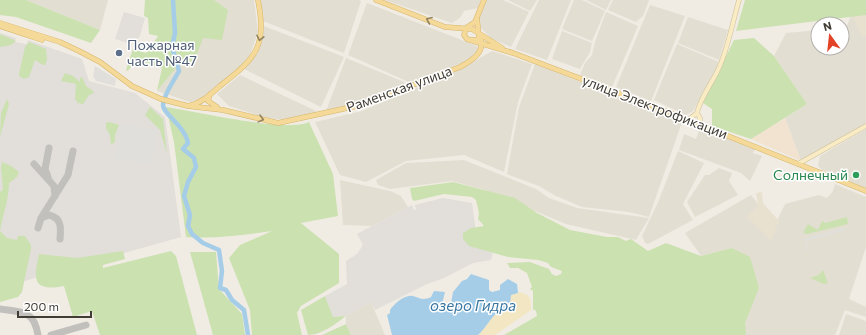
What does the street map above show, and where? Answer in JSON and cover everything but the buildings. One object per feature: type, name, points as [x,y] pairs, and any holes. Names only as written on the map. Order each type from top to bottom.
[{"type":"main road","points":[[188,106],[200,102],[241,69],[256,53],[262,23],[258,0]]},
{"type":"main road","points":[[376,0],[445,27],[466,28],[478,32],[511,52]]},
{"type":"main road","points":[[484,0],[477,18],[466,28],[464,31],[464,36],[482,44],[511,52]]},
{"type":"main road","points":[[472,40],[478,38],[477,18]]},
{"type":"main road","points":[[0,23],[60,42],[79,51]]},
{"type":"main road","points":[[0,26],[79,51]]},
{"type":"main road","points":[[475,58],[482,51],[482,44],[478,32]]},
{"type":"main road","name":"Раменская улица","points":[[79,51],[100,62],[132,86],[161,99],[188,106],[223,110],[272,122],[286,122],[361,105],[445,74],[493,47]]},
{"type":"main road","name":"улица Электрофикации","points":[[511,52],[700,124],[866,192]]},
{"type":"main road","points":[[210,94],[208,100],[209,103],[223,110]]},
{"type":"main road","points":[[200,102],[205,102],[207,105],[205,108],[201,108]]},
{"type":"street","points":[[700,124],[700,118],[697,113],[698,107],[722,62],[738,0]]},
{"type":"street","points":[[688,120],[697,113]]},
{"type":"street","points":[[798,164],[866,126]]},
{"type":"shaded area","points":[[26,0],[108,0],[100,30]]},
{"type":"shaded area","points":[[206,0],[254,0],[258,32],[249,58],[199,101],[190,102],[157,91],[181,62],[193,64]]},
{"type":"shaded area","points":[[259,0],[361,1],[344,53],[263,21]]},
{"type":"shaded area","points":[[385,0],[481,0],[478,8],[464,11],[460,18],[452,23]]},
{"type":"shaded area","points":[[485,0],[503,0],[529,12],[511,47],[492,39],[479,26],[478,18]]},
{"type":"shaded area","points":[[508,0],[537,0],[530,11]]},
{"type":"shaded area","points":[[539,0],[571,0],[547,60],[515,49]]},
{"type":"shaded area","points":[[574,0],[582,0],[605,11],[592,41],[562,29]]},
{"type":"shaded area","points":[[586,0],[611,0],[606,10]]},
{"type":"shaded area","points":[[613,0],[649,0],[643,16],[636,22],[608,10]]},
{"type":"shaded area","points":[[856,0],[866,0],[866,124],[801,161],[785,118],[807,104],[774,56],[786,33],[810,31],[810,56],[850,56],[850,17]]},
{"type":"shaded area","points":[[866,2],[866,35],[863,37],[852,15]]},
{"type":"shaded area","points":[[367,3],[477,46],[479,50],[467,61],[411,83],[348,55]]},
{"type":"shaded area","points":[[650,5],[685,16],[651,101],[616,87]]},
{"type":"shaded area","points":[[124,12],[145,18],[140,36],[135,42],[131,41],[128,43],[115,39]]},
{"type":"shaded area","points":[[606,12],[638,26],[612,87],[580,75],[585,63],[592,55]]},
{"type":"shaded area","points":[[688,17],[728,30],[719,60],[678,43]]},
{"type":"shaded area","points":[[264,26],[344,57],[321,107],[244,69],[257,54],[263,38]]},
{"type":"shaded area","points":[[562,31],[592,43],[590,52],[580,69],[552,59]]},
{"type":"shaded area","points":[[0,33],[16,38],[15,42],[27,44],[28,40],[82,59],[89,81],[135,93],[165,117],[181,237],[0,288]]},
{"type":"shaded area","points":[[677,44],[719,62],[716,72],[693,111],[686,115],[654,100]]},
{"type":"shaded area","points":[[492,51],[532,64],[518,102],[504,172],[464,155],[406,161],[366,182],[340,175],[315,122],[362,111],[459,70]]},
{"type":"shaded area","points":[[346,58],[404,82],[404,85],[359,104],[326,111]]},
{"type":"shaded area","points":[[535,64],[682,122],[649,217],[629,212],[582,207],[554,195],[539,186],[507,174],[519,107]]},
{"type":"shaded area","points":[[95,66],[116,79],[115,86],[96,81],[93,76]]},
{"type":"shaded area","points":[[240,75],[316,111],[317,113],[285,120],[267,118],[229,106],[217,94]]},
{"type":"shaded area","points":[[785,118],[801,161],[751,139]]},
{"type":"shaded area","points":[[120,124],[157,129],[152,164],[115,159]]},
{"type":"shaded area","points":[[700,128],[755,149],[753,153],[762,156],[750,181],[741,173],[679,150],[684,134],[696,139]]},
{"type":"shaded area","points":[[866,129],[866,189],[822,170],[818,166],[820,156]]},
{"type":"shaded area","points":[[678,151],[704,163],[683,204],[693,220],[648,244],[645,243],[642,236],[659,200]]},
{"type":"shaded area","points":[[464,160],[536,189],[549,198],[577,208],[649,218],[636,240],[566,224],[485,190],[452,181],[390,189],[378,185],[376,180],[406,163]]},
{"type":"shaded area","points":[[719,168],[732,173],[729,181],[738,195],[695,217],[687,202],[705,175],[709,175]]},
{"type":"shaded area","points":[[340,180],[390,191],[401,196],[408,207],[372,226],[343,225]]},
{"type":"shaded area","points":[[835,184],[866,197],[866,247],[849,299],[866,307],[866,317],[845,310],[835,335],[741,335],[732,248],[701,256],[685,233],[751,195],[775,225],[785,204],[819,195],[827,198],[833,191]]},
{"type":"shaded area","points":[[762,192],[763,203],[779,221],[771,240],[747,217],[758,206],[756,193]]},
{"type":"shaded area","points":[[443,198],[472,203],[476,233],[489,252],[493,253],[491,260],[473,263],[375,310],[371,302],[346,316],[333,317],[325,296],[347,284],[346,261],[357,254],[363,245],[357,234],[412,205],[414,210],[416,210],[415,205]]},
{"type":"shaded area","points":[[844,228],[845,230],[806,241],[808,249],[806,250],[805,239]]},
{"type":"shaded area","points":[[371,302],[385,335],[351,335],[346,324],[346,316]]},
{"type":"shaded area","points":[[846,314],[866,321],[866,335],[839,335]]},
{"type":"green space","points":[[0,0],[26,0],[100,30],[91,43],[16,17],[0,15]]},
{"type":"green space","points":[[145,0],[214,0],[228,10],[222,40],[203,38],[193,65],[181,62],[157,91],[162,68],[136,60],[128,71],[126,70],[133,49],[146,53],[158,36],[149,34],[148,18],[144,16]]},
{"type":"green space","points":[[745,0],[866,0],[866,15],[850,17],[810,16],[810,22],[736,31]]},
{"type":"green space","points":[[0,34],[16,41],[11,45],[0,47]]},
{"type":"green space","points":[[754,38],[774,56],[807,104],[751,139],[712,126],[712,109],[703,103],[734,40]]},
{"type":"green space","points":[[29,42],[46,49],[47,60],[45,65],[43,65],[35,60],[29,77],[24,79],[19,76],[19,74],[25,47]]},
{"type":"green space","points":[[65,73],[73,76],[80,82],[80,78],[82,77],[86,86],[93,91],[94,93],[89,95],[83,104],[78,103],[75,99],[76,84],[61,81]]},
{"type":"green space","points":[[7,99],[9,104],[0,137],[1,113]]},
{"type":"green space","points":[[150,107],[163,119],[167,154],[160,130],[145,115]]},
{"type":"green space","points":[[166,107],[261,123],[298,125],[309,122],[333,174],[338,216],[301,223],[339,254],[339,283],[301,306],[297,313],[302,335],[252,335],[250,310],[229,258],[240,245],[272,231],[218,237],[186,237],[174,142]]},
{"type":"green space","points":[[109,122],[119,125],[115,135],[115,142],[111,145],[110,135],[106,128],[106,123]]},
{"type":"green space","points":[[2,162],[19,172],[17,177],[9,183],[7,201],[0,231],[0,192],[3,189],[1,168]]},
{"type":"green space","points":[[453,182],[515,198],[537,213],[570,230],[607,237],[618,237],[626,241],[631,239],[648,251],[666,243],[701,256],[732,248],[750,257],[759,288],[745,323],[746,335],[504,335],[537,316],[536,311],[533,309],[533,291],[530,289],[532,287],[527,273],[518,268],[510,268],[507,263],[530,262],[549,269],[552,274],[556,276],[561,274],[562,271],[551,267],[548,263],[538,260],[508,257],[469,246],[463,239],[463,233],[471,228],[484,226],[478,219],[479,213],[476,200],[472,197],[444,194],[414,201],[412,199],[410,188]]},
{"type":"green space","points":[[847,217],[848,224],[807,234],[803,233],[808,224],[818,230],[822,221],[825,223]]},
{"type":"green space","points":[[0,231],[7,238],[17,240],[18,236],[25,236],[31,245],[31,249],[22,292],[18,297],[0,302]]},
{"type":"green space","points":[[123,251],[125,259],[103,265],[103,268],[171,251],[176,256],[197,335],[100,335],[92,311],[73,317],[64,286],[46,287],[38,282],[36,277],[39,254],[77,258]]},
{"type":"green space","points":[[190,252],[216,252],[219,289],[242,314],[245,335],[213,335]]},
{"type":"green space","points":[[823,270],[828,283],[824,284],[810,278],[819,275]]},
{"type":"green space","points":[[325,296],[333,317],[346,316],[333,326],[323,331],[313,335],[308,335],[301,310]]},
{"type":"green space","points":[[346,324],[351,335],[322,335]]},
{"type":"sand","points":[[519,292],[526,294],[530,298],[531,310],[495,335],[478,335],[497,313],[501,310],[504,311],[507,304],[510,303],[511,295]]},
{"type":"water","name":"озеро Гидра","points":[[471,274],[489,280],[489,290],[492,292],[500,290],[500,285],[508,279],[517,284],[518,293],[511,295],[510,304],[507,304],[504,311],[501,310],[494,316],[478,335],[392,335],[387,315],[397,302],[407,296],[426,299],[431,297],[434,291],[445,292],[442,304],[447,307],[451,303],[453,292],[462,281],[467,279]]},
{"type":"waterway","points":[[173,0],[175,33],[172,47],[179,71],[167,92],[163,105],[166,112],[183,131],[188,143],[183,149],[194,158],[196,167],[188,182],[184,196],[190,215],[188,226],[192,234],[203,243],[219,250],[222,271],[220,288],[226,290],[232,300],[244,310],[248,335]]},
{"type":"taxiway","points":[[48,177],[45,169],[49,148]]},
{"type":"taxiway","points":[[38,228],[41,218],[68,175],[73,151]]},
{"type":"taxiway","points":[[34,164],[54,186],[55,196]]},
{"type":"taxiway","points":[[41,218],[49,215],[56,218],[60,224],[60,239]]},
{"type":"taxiway","points":[[0,309],[26,314],[33,321],[38,335]]},
{"type":"taxiway","points":[[51,335],[86,325]]},
{"type":"place","name":"Пожарная часть №47","points":[[119,53]]},
{"type":"place","name":"Солнечный","points":[[856,175]]}]
